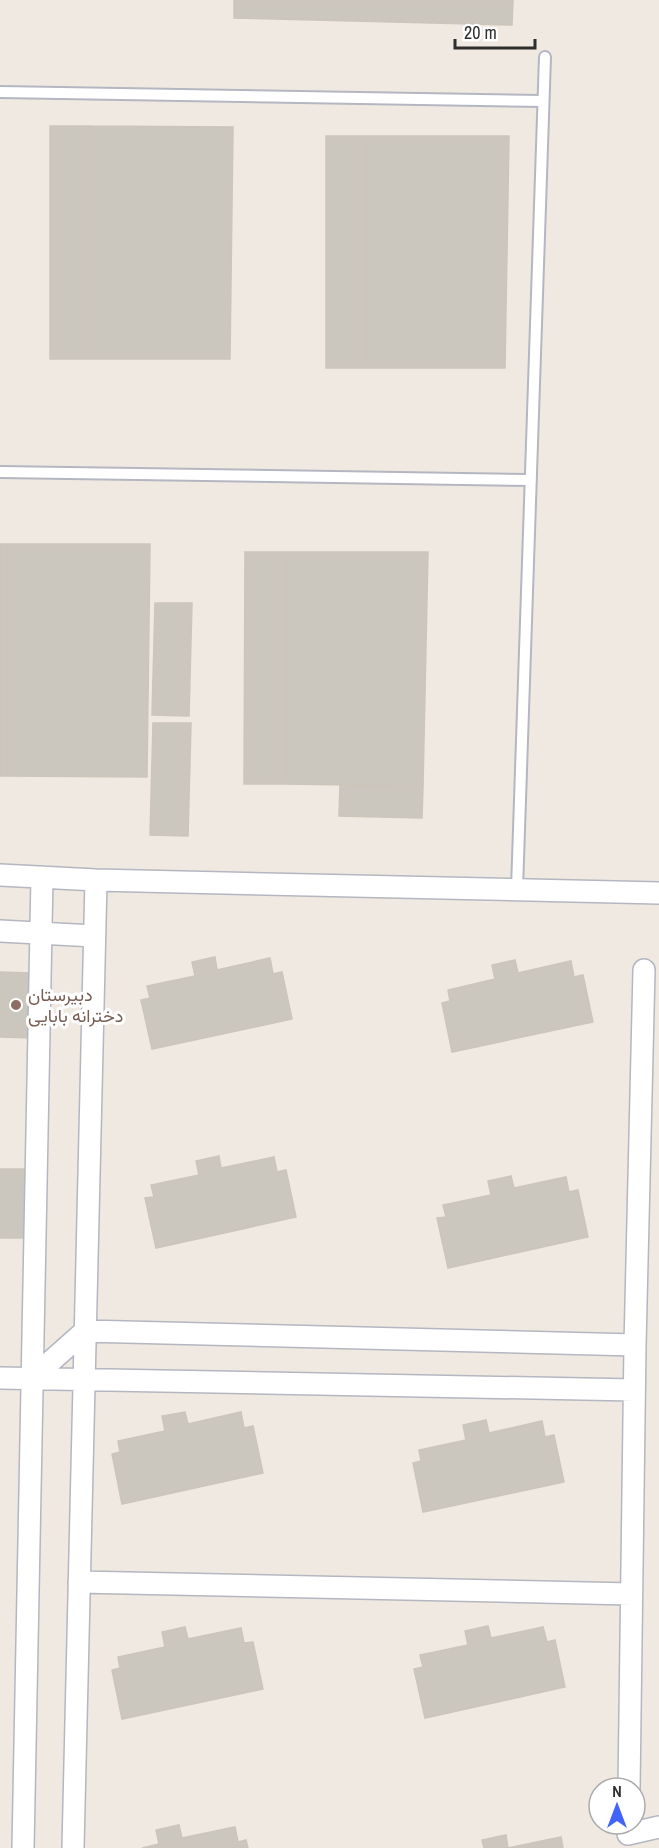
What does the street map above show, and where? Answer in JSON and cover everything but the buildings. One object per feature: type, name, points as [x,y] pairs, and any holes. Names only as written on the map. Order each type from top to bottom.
[{"type":"street","points":[[0,875],[96,880],[659,892]]},
{"type":"street","points":[[23,1848],[42,877]]},
{"type":"street","points":[[73,1848],[96,880]]},
{"type":"street","points":[[0,931],[93,936]]},
{"type":"street","points":[[629,1776],[634,1390],[644,970]]},
{"type":"street","points":[[32,1378],[85,1331],[635,1344]]},
{"type":"street","points":[[0,1378],[634,1390]]},
{"type":"street","points":[[79,1582],[632,1594]]},
{"type":"lane","points":[[517,889],[545,57]]},
{"type":"lane","points":[[0,92],[543,101]]},
{"type":"lane","points":[[0,472],[531,480]]},
{"type":"place","name":"دبیرستان دخترانه بابایی","points":[[16,1005]]}]
